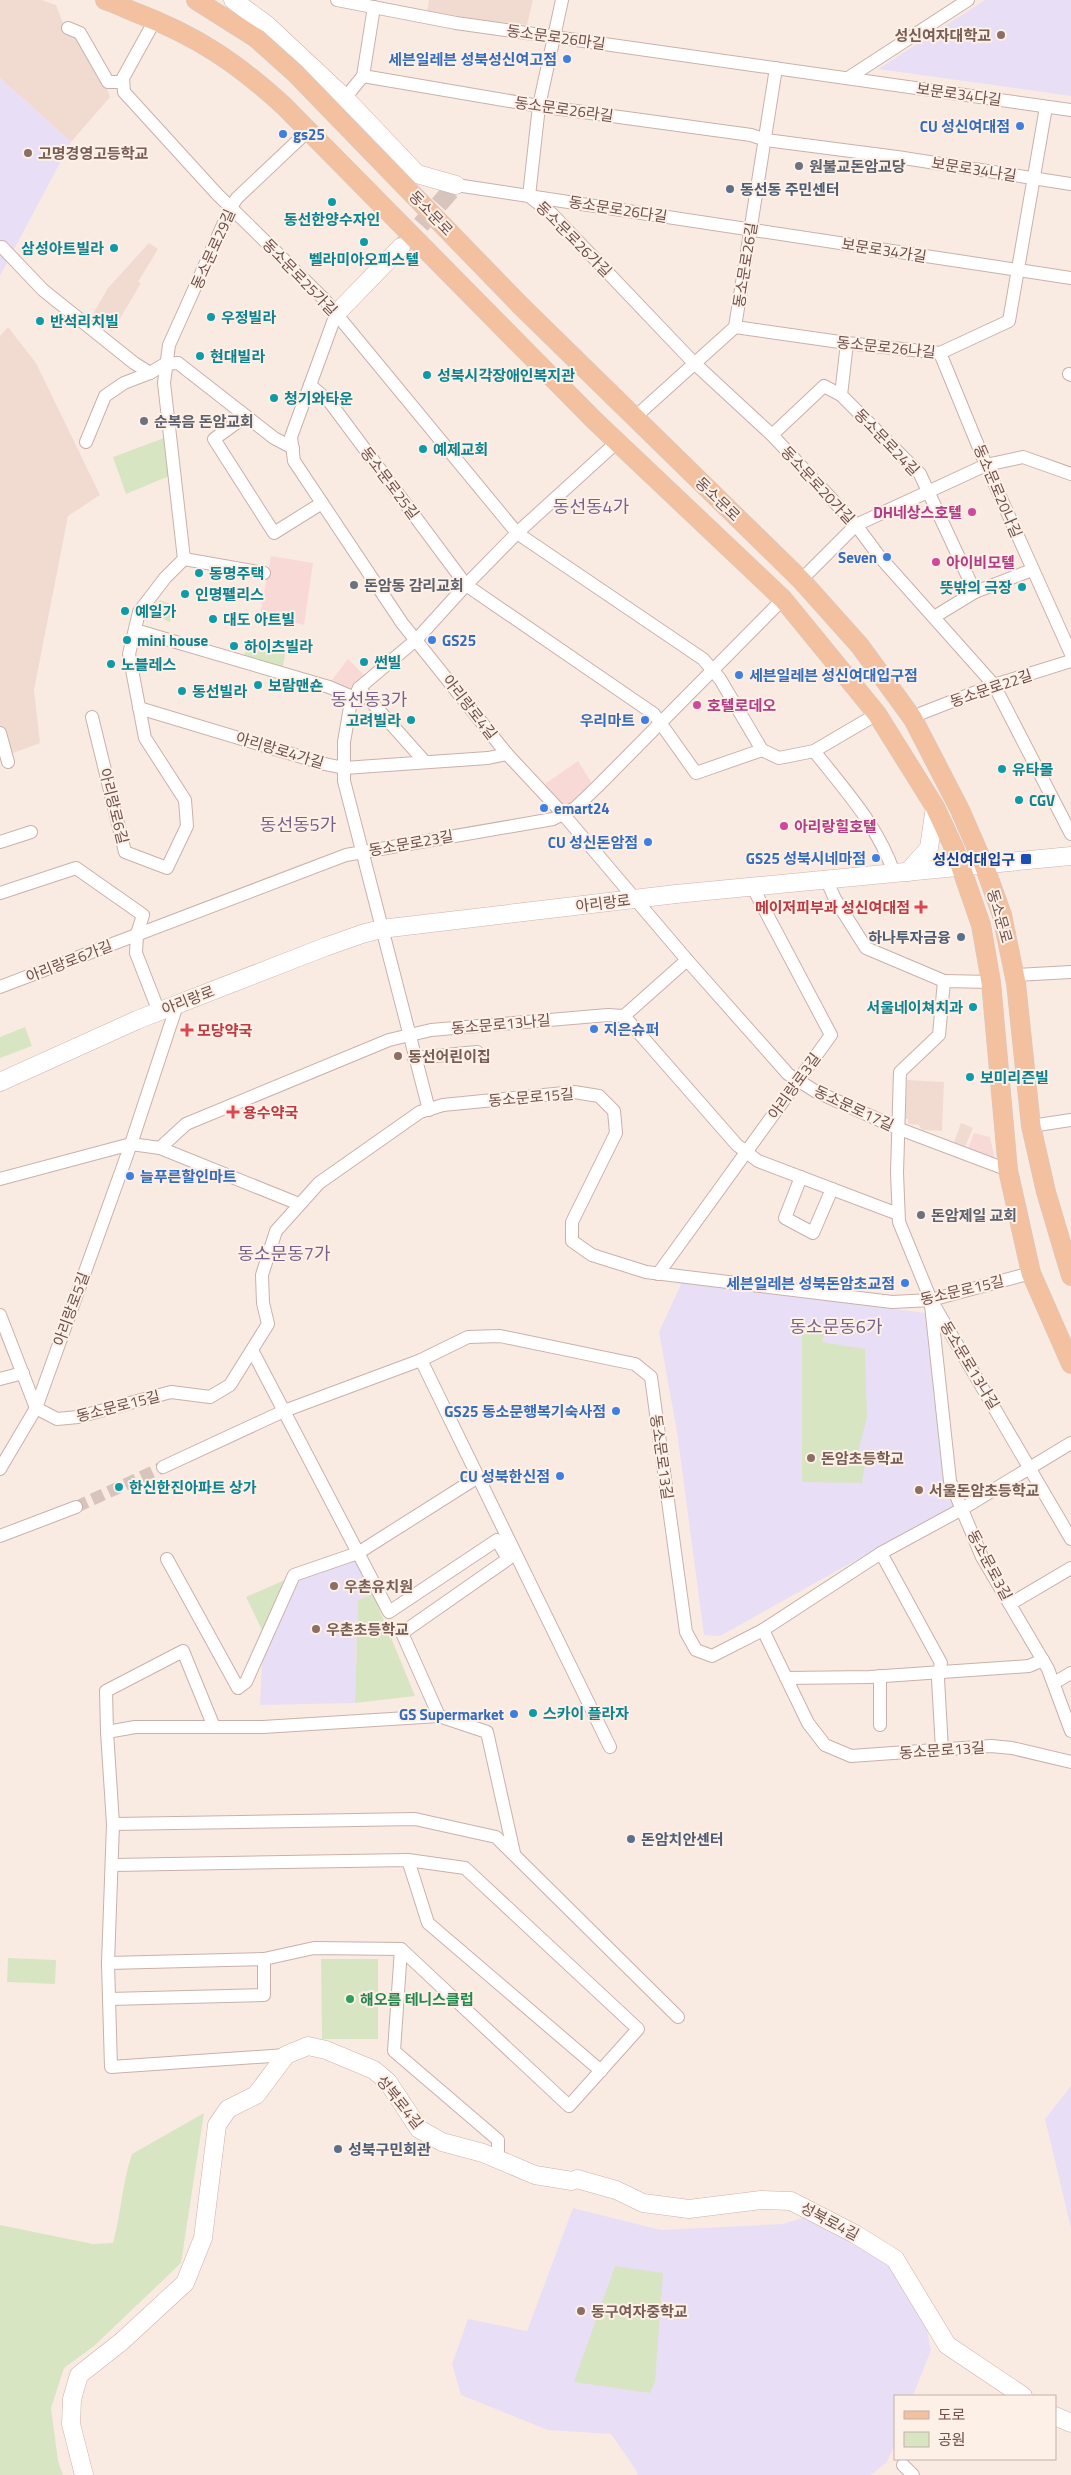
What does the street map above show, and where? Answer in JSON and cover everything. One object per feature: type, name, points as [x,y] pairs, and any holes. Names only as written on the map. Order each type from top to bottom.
[{"type":"main road","name":"동소문로","points":[[105,0],[155,20],[211,48],[247,73],[309,130],[617,442],[783,599],[876,714],[935,807],[961,867],[981,925],[991,982],[1008,1170],[1031,1273],[1071,1364]]},
{"type":"main road","name":"동소문로","points":[[196,0],[256,38],[295,74],[521,306],[801,580],[860,646],[913,719],[960,810],[984,865],[1002,915],[1015,975],[1031,1126],[1046,1192],[1071,1276]]},
{"type":"street","points":[[233,0],[267,24],[345,98],[417,174],[456,185]]},
{"type":"street","name":"동소문로26마길","points":[[337,0],[456,23],[776,68]]},
{"type":"street","name":"동소문로26가길","points":[[562,0],[539,106],[529,196],[552,214],[694,362]]},
{"type":"street","points":[[848,78],[968,0]]},
{"type":"street","points":[[345,98],[363,76],[374,7]]},
{"type":"street","points":[[68,28],[80,33],[108,82],[123,82],[123,78],[155,20]]},
{"type":"street","name":"보문로34다길","points":[[776,68],[1071,110]]},
{"type":"street","name":"동소문로26길","points":[[634,418],[735,327],[776,68]]},
{"type":"street","name":"동소문로26라길","points":[[363,76],[539,106],[752,135],[766,140]]},
{"type":"street","name":"동소문로25가길","points":[[123,82],[124,92],[231,207],[324,299],[518,533]]},
{"type":"street","name":"보문로34나길","points":[[1033,178],[1046,107]]},
{"type":"street","name":"동소문로29길","points":[[184,559],[164,383],[169,345],[231,207],[237,198],[309,130]]},
{"type":"street","name":"보문로34나길","points":[[766,140],[858,151],[1071,184]]},
{"type":"street","points":[[1017,270],[1033,178]]},
{"type":"street","name":"동소문로26다길","points":[[456,185],[751,230]]},
{"type":"street","name":"보문로34가길","points":[[751,230],[1071,278]]},
{"type":"street","points":[[2,247],[48,295],[134,363],[150,373]]},
{"type":"street","name":"아리랑로4길","points":[[401,247],[336,314],[291,437],[294,461],[402,623],[417,639],[507,754],[563,814],[634,899]]},
{"type":"street","name":"동소문로26나길","points":[[735,327],[847,344],[940,353],[1009,321],[1017,270]]},
{"type":"street","points":[[772,435],[824,386],[841,395],[847,344]]},
{"type":"street","name":"동소문로20나길","points":[[940,353],[986,465],[1071,654]]},
{"type":"street","name":"동소문로20가길","points":[[694,362],[772,435],[856,525],[879,556],[994,685],[1071,834]]},
{"type":"street","points":[[86,442],[105,396],[124,383],[150,373],[165,364],[178,363],[274,438],[293,448]]},
{"type":"street","name":"동소문로25길","points":[[310,385],[329,401],[466,585]]},
{"type":"street","name":"동소문로24길","points":[[841,395],[920,474],[975,592]]},
{"type":"street","points":[[246,416],[214,439],[274,533],[322,503]]},
{"type":"street","points":[[429,1110],[408,1035],[344,781],[344,742],[350,707],[357,693],[417,639],[466,585],[518,533],[617,442]]},
{"type":"street","name":"동소문로24길","points":[[801,580],[856,525],[986,465],[1024,456],[1071,474]]},
{"type":"street","points":[[518,533],[703,659],[712,670],[762,750],[779,758],[814,751],[876,714]]},
{"type":"street","points":[[140,708],[129,654],[139,612],[165,578],[184,559],[264,573]]},
{"type":"street","points":[[934,617],[975,592],[1032,570]]},
{"type":"street","points":[[466,585],[654,714],[696,773],[762,750]]},
{"type":"street","name":"동소문로23길","points":[[137,934],[346,855],[553,819],[563,814],[574,808],[597,787],[783,599]]},
{"type":"street","points":[[135,630],[328,687],[357,693],[424,762]]},
{"type":"street","name":"동소문로22길","points":[[913,719],[922,712],[994,685],[1071,661]]},
{"type":"street","name":"아리랑로4가길","points":[[140,708],[324,764],[344,768],[488,758],[507,754]]},
{"type":"street","name":"아리랑로6길","points":[[92,717],[125,852],[167,868],[187,826],[185,800],[145,738],[140,708]]},
{"type":"street","points":[[4,731],[9,762]]},
{"type":"street","points":[[814,751],[862,812],[901,873],[929,848],[935,807]]},
{"type":"street","points":[[0,842],[31,832]]},
{"type":"street","name":"아리랑로","points":[[0,1082],[158,1012],[325,947],[381,929],[752,886],[1071,856]]},
{"type":"street","points":[[0,893],[76,868],[143,915],[137,934],[136,954],[158,1012]]},
{"type":"street","points":[[826,879],[835,899],[866,948],[944,981],[991,982]]},
{"type":"street","name":"아리랑로3길","points":[[658,1274],[832,1035],[752,886]]},
{"type":"street","name":"동소문로17길","points":[[634,899],[788,1074],[815,1091],[897,1128],[1008,1170]]},
{"type":"street","name":"아리랑로6가길","points":[[0,987],[137,934]]},
{"type":"street","points":[[687,960],[624,1016],[745,1152],[758,1161],[898,1214],[897,1128],[900,1072],[938,1035],[944,981]]},
{"type":"street","points":[[1015,975],[1071,972]]},
{"type":"street","name":"아리랑로5길","points":[[0,1469],[36,1408],[131,1144],[177,1005]]},
{"type":"street","name":"동소문로13나길","points":[[160,1148],[186,1124],[389,1040],[431,1030],[624,1016]]},
{"type":"street","points":[[414,1058],[478,1052]]},
{"type":"street","name":"동소문로15길","points":[[36,1408],[57,1419],[78,1417],[171,1392],[210,1397],[230,1385],[268,1324],[263,1303],[262,1276],[276,1231],[320,1183],[420,1112],[444,1106],[574,1092],[599,1096],[614,1110],[616,1133],[572,1222],[572,1241],[592,1255],[646,1272],[892,1302],[931,1300],[1031,1273]]},
{"type":"street","points":[[1031,1126],[1071,1120]]},
{"type":"street","points":[[0,1179],[131,1144],[160,1148],[299,1204]]},
{"type":"street","points":[[801,1177],[785,1218],[813,1233],[832,1189]]},
{"type":"street","name":"동소문로13나길","points":[[898,1214],[899,1222],[931,1300],[1071,1539]]},
{"type":"street","name":"동소문로3길","points":[[931,1300],[950,1481],[982,1557],[1043,1660],[1054,1683],[1071,1731]]},
{"type":"street","points":[[0,1315],[36,1408]]},
{"type":"street","name":"동소문로13길","points":[[421,1360],[468,1337],[500,1336],[635,1364],[651,1377],[686,1632],[696,1650],[712,1656],[762,1630],[881,1553],[962,1508],[1071,1443]]},
{"type":"street","points":[[252,1350],[389,1612],[497,1540],[508,1559],[402,1633],[439,1716]]},
{"type":"street","points":[[163,1467],[284,1411],[421,1360],[610,1747]]},
{"type":"street","points":[[0,1379],[22,1373]]},
{"type":"street","points":[[167,1559],[238,1688],[246,1682],[294,1575],[358,1553],[478,1478]]},
{"type":"street","points":[[0,1536],[76,1507]]},
{"type":"street","points":[[881,1553],[941,1663],[939,1672],[942,1750]]},
{"type":"street","points":[[1010,1604],[1071,1568]]},
{"type":"street","name":"동소문로13길","points":[[762,1630],[808,1723],[825,1745],[851,1756],[991,1746],[1012,1748],[1071,1762]]},
{"type":"street","points":[[214,1726],[183,1651],[106,1692],[113,1824],[108,1963],[111,2067],[286,2055]]},
{"type":"street","points":[[786,1678],[880,1676],[1029,1666],[1043,1660]]},
{"type":"street","points":[[1054,1683],[1071,1673]]},
{"type":"street","points":[[880,1676],[880,1725]]},
{"type":"street","points":[[107,1732],[135,1727],[263,1726],[439,1716],[487,1732],[514,1853]]},
{"type":"street","points":[[113,1824],[338,1822],[414,1819],[496,1837],[678,2017]]},
{"type":"street","points":[[108,1963],[264,1959],[314,1948],[401,1949],[569,2106],[638,2030],[465,1868],[408,1860],[113,1865]]},
{"type":"street","points":[[408,1860],[428,1923],[600,2071]]},
{"type":"street","points":[[401,1949],[394,2051],[498,2140],[498,2159]]},
{"type":"street","points":[[109,1999],[264,1995],[264,1959]]},
{"type":"street","name":"성북로4길","points":[[286,2055],[308,2046],[326,2050],[374,2070],[388,2082],[419,2129],[442,2142],[483,2152],[535,2175],[572,2181],[577,2179],[616,2190],[643,2203],[689,2209],[761,2200],[791,2201],[856,2234],[896,2259],[926,2313],[947,2345],[1022,2395]]},
{"type":"street","points":[[84,2475],[70,2424],[72,2399],[80,2375],[121,2342],[186,2283],[203,2238],[217,2125],[228,2109],[256,2095],[286,2055]]},
{"type":"street","points":[[1056,2416],[1071,2423]]},
{"type":"street","points":[[903,2465],[913,2475]]},
{"type":"shaded area","points":[[0,0],[42,0],[56,5],[66,31],[78,37],[106,86],[110,97],[71,142],[0,78]]},
{"type":"shaded area","points":[[429,0],[533,0],[527,25],[486,21],[427,11]]},
{"type":"shaded area","name":"성신여자대학교","points":[[985,0],[1071,0],[1071,96],[878,69]]},
{"type":"shaded area","points":[[0,78],[71,142],[0,276]]},
{"type":"shaded area","points":[[149,243],[158,249],[138,282],[141,283],[112,332],[90,319],[108,288]]},
{"type":"shaded area","points":[[8,327],[36,363],[100,495],[68,516],[34,690],[40,743],[0,758],[0,336]]},
{"type":"shaded area","points":[[271,556],[313,563],[304,625],[260,614]]},
{"type":"shaded area","points":[[348,659],[367,678],[354,696],[328,685]]},
{"type":"shaded area","points":[[578,761],[595,788],[563,814],[539,788]]},
{"type":"shaded area","points":[[907,1080],[944,1082],[942,1131],[922,1130],[919,1125],[908,1124],[908,1119],[905,1119]]},
{"type":"shaded area","points":[[961,1123],[973,1128],[965,1147],[954,1142]]},
{"type":"shaded area","points":[[974,1133],[990,1137],[995,1160],[968,1149]]},
{"type":"shaded area","name":"돈암초등학교","points":[[682,1282],[926,1313],[955,1505],[720,1636],[704,1635],[677,1432],[659,1332]]},
{"type":"shaded area","name":"우촌초등학교","points":[[357,1556],[373,1594],[358,1600],[355,1703],[260,1705],[262,1659],[297,1577]]},
{"type":"shaded area","points":[[1071,2086],[1071,2228],[1045,2119]]},
{"type":"shaded area","points":[[573,2208],[661,2230],[783,2224],[805,2217],[891,2261],[924,2316],[931,2350],[913,2395],[894,2395],[894,2446],[887,2462],[871,2475],[637,2475],[638,2473],[611,2434],[548,2430],[461,2395],[452,2364],[468,2319],[527,2331]]},
{"type":"green space","points":[[164,438],[169,476],[126,494],[113,457]]},
{"type":"green space","points":[[160,600],[176,606],[170,622],[150,613]]},
{"type":"green space","points":[[249,639],[286,649],[282,672],[243,659]]},
{"type":"green space","points":[[25,1027],[32,1046],[0,1058],[0,1037]]},
{"type":"green space","points":[[810,1322],[827,1325],[822,1342],[865,1349],[867,1417],[857,1456],[866,1458],[862,1483],[802,1482],[802,1332]]},
{"type":"green space","points":[[287,1579],[263,1632],[246,1597]]},
{"type":"green space","points":[[373,1594],[415,1696],[355,1703],[358,1600]]},
{"type":"green space","points":[[8,1958],[56,1960],[55,1984],[7,1982]]},
{"type":"green space","name":"해오름 테니스클럽","points":[[321,1959],[378,1959],[378,2039],[322,2039]]},
{"type":"green space","points":[[204,2113],[181,2263],[94,2346],[64,2368],[51,2408],[58,2461],[63,2475],[0,2475],[0,2225],[93,2244],[113,2243],[132,2154]]},
{"type":"green space","points":[[615,2266],[663,2273],[655,2382],[650,2393],[574,2382]]},
{"type":"tunnel","points":[[403,245],[456,185]]},
{"type":"tunnel","points":[[76,1507],[163,1467]]},
{"type":"place","name":"성신여자대학교","points":[[1001,35]]},
{"type":"place","name":"세븐일레븐 성북성신여고점","points":[[567,59]]},
{"type":"place","name":"CU 성신여대점","points":[[1020,126]]},
{"type":"place","name":"gs25","points":[[283,134]]},
{"type":"place","name":"고명경영고등학교","points":[[28,153]]},
{"type":"place","name":"원불교돈암교당","points":[[799,166]]},
{"type":"place","name":"동선동 주민센터","points":[[730,189]]},
{"type":"place","name":"동선한양수자인","points":[[332,202]]},
{"type":"place","name":"벨라미아오피스텔","points":[[364,242]]},
{"type":"place","name":"삼성아트빌라","points":[[114,248]]},
{"type":"place","name":"우정빌라","points":[[211,317]]},
{"type":"place","name":"반석리치빌","points":[[40,321]]},
{"type":"place","name":"현대빌라","points":[[200,356]]},
{"type":"place","name":"성북시각장애인복지관","points":[[427,375]]},
{"type":"place","name":"청기와타운","points":[[274,398]]},
{"type":"place","name":"순복음 돈암교회","points":[[144,421]]},
{"type":"place","name":"예제교회","points":[[423,449]]},
{"type":"place","name":"DH네상스호텔","points":[[972,512]]},
{"type":"place","name":"Seven","points":[[887,557]]},
{"type":"place","name":"아이비모텔","points":[[936,562]]},
{"type":"place","name":"동명주택","points":[[199,573]]},
{"type":"place","name":"돈암동 감리교회","points":[[354,585]]},
{"type":"place","name":"뜻밖의 극장","points":[[1022,587]]},
{"type":"place","name":"인명펠리스","points":[[185,594]]},
{"type":"place","name":"예일가","points":[[125,611]]},
{"type":"place","name":"대도 아트빌","points":[[213,619]]},
{"type":"place","name":"mini house","points":[[127,640]]},
{"type":"place","name":"GS25","points":[[432,640]]},
{"type":"place","name":"하이츠빌라","points":[[234,646]]},
{"type":"place","name":"썬빌","points":[[364,662]]},
{"type":"place","name":"노블레스","points":[[111,664]]},
{"type":"place","name":"세븐일레븐 성신여대입구점","points":[[739,675]]},
{"type":"place","name":"보람맨숀","points":[[258,685]]},
{"type":"place","name":"동선빌라","points":[[182,691]]},
{"type":"place","name":"호텔로데오","points":[[697,705]]},
{"type":"place","name":"고려빌라","points":[[411,720]]},
{"type":"place","name":"우리마트","points":[[645,720]]},
{"type":"place","name":"유타몰","points":[[1002,769]]},
{"type":"place","name":"CGV","points":[[1019,800]]},
{"type":"place","name":"emart24","points":[[544,808]]},
{"type":"place","name":"아리랑힐호텔","points":[[784,826]]},
{"type":"place","name":"CU 성신돈암점","points":[[648,842]]},
{"type":"place","name":"GS25 성북시네마점","points":[[876,858]]},
{"type":"place","name":"성신여대입구","points":[[1026,859]]},
{"type":"place","name":"메이저피부과 성신여대점","points":[[921,907]]},
{"type":"place","name":"하나투자금융","points":[[961,937]]},
{"type":"place","name":"서울네이쳐치과","points":[[973,1007]]},
{"type":"place","name":"지은슈퍼","points":[[594,1029]]},
{"type":"place","name":"모당약국","points":[[187,1030]]},
{"type":"place","name":"동선어린이집","points":[[398,1056]]},
{"type":"place","name":"보미리즌빌","points":[[970,1077]]},
{"type":"place","name":"용수약국","points":[[233,1112]]},
{"type":"place","name":"늘푸른할인마트","points":[[130,1176]]},
{"type":"place","name":"돈암제일 교회","points":[[921,1215]]},
{"type":"place","name":"세븐일레븐 성북돈암초교점","points":[[905,1283]]},
{"type":"place","name":"GS25 동소문행복기숙사점","points":[[616,1411]]},
{"type":"place","name":"돈암초등학교","points":[[811,1458]]},
{"type":"place","name":"CU 성북한신점","points":[[560,1476]]},
{"type":"place","name":"한신한진아파트 상가","points":[[119,1487]]},
{"type":"place","name":"서울돈암초등학교","points":[[919,1490]]},
{"type":"place","name":"우촌유치원","points":[[334,1586]]},
{"type":"place","name":"우촌초등학교","points":[[316,1629]]},
{"type":"place","name":"스카이 플라자","points":[[533,1713]]},
{"type":"place","name":"GS Supermarket","points":[[514,1714]]},
{"type":"place","name":"돈암치안센터","points":[[631,1839]]},
{"type":"place","name":"해오름 테니스클럽","points":[[350,1999]]},
{"type":"place","name":"성북구민회관","points":[[338,2149]]},
{"type":"place","name":"동구여자중학교","points":[[581,2311]]},
{"type":"district","name":"동선동4가","points":[[591,506]]},
{"type":"district","name":"동선동3가","points":[[369,699]]},
{"type":"district","name":"동선동5가","points":[[298,824]]},
{"type":"district","name":"동소문동7가","points":[[284,1253]]},
{"type":"district","name":"동소문동6가","points":[[836,1326]]}]
